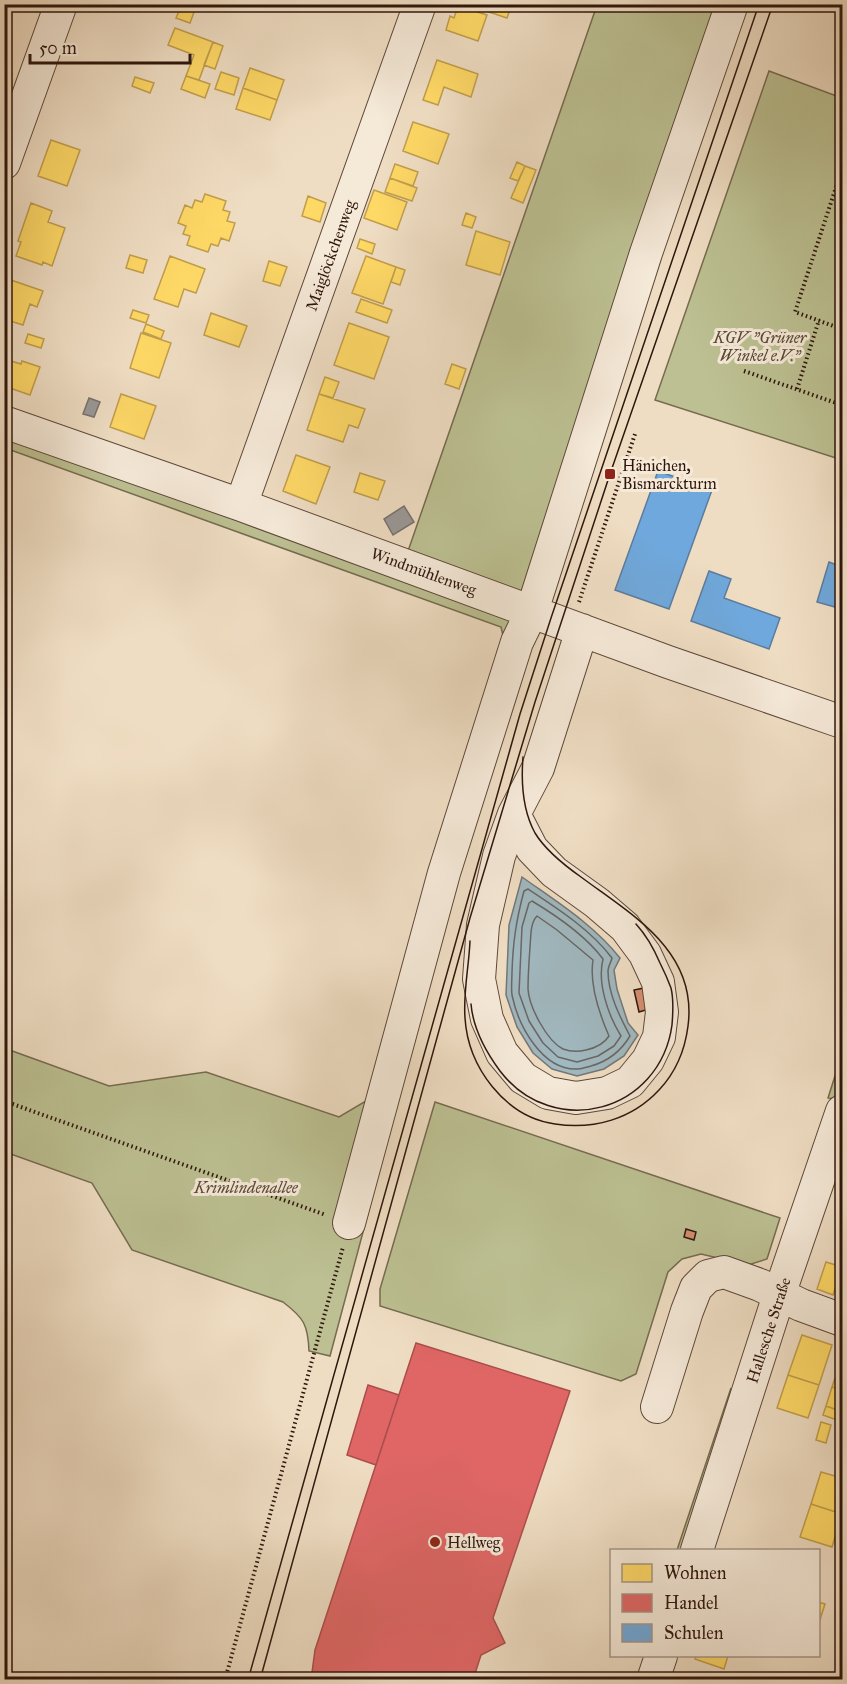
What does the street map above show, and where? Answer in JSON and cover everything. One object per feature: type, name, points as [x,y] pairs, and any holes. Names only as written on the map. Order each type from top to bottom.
[{"type":"street","points":[[4,163],[61,4]]},
{"type":"street","name":"Maiglöckchenweg","points":[[241,505],[420,4]]},
{"type":"street","points":[[349,1223],[444,873],[518,642],[532,610],[646,253],[732,4]]},
{"type":"street","name":"Windmühlenweg","points":[[4,422],[532,610],[668,662],[843,722]]},
{"type":"street","points":[[514,814],[532,849],[554,872],[597,903],[625,927],[645,954],[658,982],[662,1012],[659,1037],[648,1060],[630,1082],[607,1094],[576,1098],[548,1093],[523,1077],[502,1053],[487,1019],[479,979],[483,925],[499,856],[514,814],[538,768],[577,628]]},
{"type":"street","name":"Hallesche Straße","points":[[698,1549],[779,1295],[843,1111]]},
{"type":"street","points":[[657,1407],[687,1311],[696,1288],[708,1276],[724,1272],[843,1320]]},
{"type":"street","points":[[653,1680],[661,1657]]},
{"type":"path","points":[[843,169],[795,312],[843,329]]},
{"type":"path","points":[[797,389],[819,320]]},
{"type":"path","points":[[744,371],[843,405]]},
{"type":"path","points":[[577,628],[635,434]]},
{"type":"path","points":[[4,1101],[349,1223],[225,1680]]},
{"type":"green space","points":[[597,5],[728,5],[531,597],[407,554]]},
{"type":"green space","name":"KGV \"Grüner Winkel e.V.\"","points":[[769,71],[842,98],[842,460],[655,400]]},
{"type":"green space","points":[[4,433],[519,614],[504,640],[501,627],[5,448]]},
{"type":"green space","name":"Krimlindenallee","points":[[4,1048],[109,1086],[206,1072],[339,1117],[376,1095],[399,1097],[330,1356],[309,1351],[304,1323],[283,1302],[132,1250],[92,1183],[5,1152]]},
{"type":"green space","points":[[842,1054],[842,1075],[835,1099],[828,1098]]},
{"type":"green space","points":[[435,1102],[780,1218],[767,1259],[748,1265],[701,1254],[682,1259],[668,1272],[636,1374],[621,1381],[380,1306],[380,1289]]},
{"type":"green space","points":[[731,1388],[722,1429],[684,1549],[677,1549]]},
{"type":"water","points":[[522,877],[586,924],[620,958],[614,970],[617,989],[628,1023],[638,1035],[624,1056],[604,1069],[577,1076],[552,1069],[533,1053],[517,1027],[506,995],[509,925]]},
{"type":"building: Wohnen","points":[[4,4],[12,4],[4,24]]},
{"type":"building: Wohnen","points":[[182,4],[197,4],[190,23],[176,18]]},
{"type":"building: Wohnen","points":[[491,4],[512,4],[507,18],[489,12]]},
{"type":"building: Wohnen","points":[[458,6],[487,15],[478,41],[446,30],[450,16],[454,18]]},
{"type":"building: Wohnen","points":[[175,28],[213,42],[199,80],[186,76],[194,55],[168,45]]},
{"type":"building: Wohnen","points":[[213,42],[223,46],[215,69],[204,65]]},
{"type":"building: Wohnen","points":[[437,60],[478,74],[471,97],[444,87],[438,105],[423,100]]},
{"type":"building: Wohnen","points":[[250,68],[284,80],[277,100],[243,88]]},
{"type":"building: Wohnen","points":[[221,72],[239,78],[234,95],[215,89]]},
{"type":"building: Wohnen","points":[[186,76],[210,84],[205,98],[181,89]]},
{"type":"building: Wohnen","points":[[135,77],[154,83],[150,93],[132,86]]},
{"type":"building: Wohnen","points":[[243,88],[277,100],[270,120],[236,109]]},
{"type":"building: Wohnen","points":[[413,122],[449,134],[438,164],[403,151]]},
{"type":"building: Wohnen","points":[[51,140],[80,150],[67,186],[38,176]]},
{"type":"building: Wohnen","points":[[517,162],[525,166],[518,181],[510,178]]},
{"type":"building: Wohnen","points":[[395,164],[418,172],[413,186],[390,178]]},
{"type":"building: Wohnen","points":[[525,166],[536,170],[523,203],[511,198]]},
{"type":"building: Wohnen","points":[[390,178],[417,188],[412,201],[385,192]]},
{"type":"building: Wohnen","points":[[374,190],[407,202],[397,230],[364,218]]},
{"type":"building: Wohnen","points":[[205,194],[226,201],[223,210],[230,212],[227,221],[235,223],[229,241],[221,238],[218,246],[211,244],[208,252],[187,245],[190,236],[183,234],[186,226],[178,223],[185,205],[192,208],[195,200],[202,202]]},
{"type":"building: Wohnen","points":[[308,196],[326,203],[320,222],[302,216]]},
{"type":"building: Wohnen","points":[[31,203],[52,211],[48,222],[65,228],[52,266],[16,256],[21,242],[18,241]]},
{"type":"building: Wohnen","points":[[466,213],[476,217],[472,228],[462,225]]},
{"type":"building: Wohnen","points":[[476,231],[510,242],[500,275],[466,265]]},
{"type":"building: Wohnen","points":[[360,239],[375,244],[372,254],[357,248]]},
{"type":"building: Wohnen","points":[[130,255],[147,260],[143,273],[126,268]]},
{"type":"building: Wohnen","points":[[170,256],[205,269],[196,293],[184,289],[178,307],[154,299]]},
{"type":"building: Wohnen","points":[[366,256],[396,267],[383,304],[352,293]]},
{"type":"building: Wohnen","points":[[269,261],[287,267],[280,286],[263,281]]},
{"type":"building: Wohnen","points":[[396,267],[405,270],[400,285],[391,282]]},
{"type":"building: Wohnen","points":[[5,278],[43,291],[37,307],[30,304],[23,325],[4,319]]},
{"type":"building: Wohnen","points":[[361,299],[392,310],[387,323],[356,312]]},
{"type":"building: Wohnen","points":[[133,310],[149,315],[146,323],[130,318]]},
{"type":"building: Wohnen","points":[[211,313],[247,326],[239,347],[204,335]]},
{"type":"building: Wohnen","points":[[349,323],[389,337],[374,379],[334,365]]},
{"type":"building: Wohnen","points":[[146,324],[164,331],[161,339],[143,332]]},
{"type":"building: Wohnen","points":[[141,333],[171,343],[159,378],[130,368]]},
{"type":"building: Wohnen","points":[[28,334],[44,339],[41,348],[25,343]]},
{"type":"building: Wohnen","points":[[4,359],[21,364],[22,361],[40,367],[30,395],[4,386]]},
{"type":"building: Wohnen","points":[[452,364],[466,369],[459,389],[445,384]]},
{"type":"building: Wohnen","points":[[325,377],[339,382],[333,398],[319,394]]},
{"type":"building: Wohnen","points":[[121,394],[156,406],[144,439],[110,427]]},
{"type":"building: Wohnen","points":[[319,394],[365,409],[358,428],[349,425],[343,442],[307,430]]},
{"type":"building: Wohnen","points":[[296,455],[330,467],[316,504],[283,491]]},
{"type":"building: Wohnen","points":[[360,473],[385,481],[378,500],[354,492]]},
{"type":"building: Wohnen","points":[[826,1262],[842,1267],[833,1295],[817,1289]]},
{"type":"building: Wohnen","points":[[802,1335],[832,1345],[819,1385],[788,1375]]},
{"type":"building: Wohnen","points":[[788,1375],[819,1385],[808,1418],[777,1408]]},
{"type":"building: Wohnen","points":[[835,1378],[842,1380],[842,1390],[832,1387]]},
{"type":"building: Wohnen","points":[[832,1387],[842,1390],[840,1411],[826,1406]]},
{"type":"building: Wohnen","points":[[826,1406],[840,1411],[837,1420],[823,1415]]},
{"type":"building: Wohnen","points":[[821,1422],[831,1425],[826,1443],[816,1440]]},
{"type":"building: Wohnen","points":[[821,1472],[842,1478],[842,1514],[811,1504]]},
{"type":"building: Wohnen","points":[[811,1504],[842,1514],[832,1547],[800,1537]]},
{"type":"building: Wohnen","points":[[820,1603],[825,1604],[820,1620]]},
{"type":"building: Wohnen","points":[[696,1657],[728,1657],[724,1669],[695,1659]]},
{"type":"building: Wohnen","points":[[689,1674],[706,1680],[687,1680]]},
{"type":"building: Handel","name":"Hellweg","points":[[416,1343],[570,1391],[493,1618],[505,1643],[481,1655],[473,1680],[311,1680],[315,1650]]},
{"type":"building: Handel","points":[[368,1385],[399,1395],[376,1465],[347,1455]]},
{"type":"building: Schulen","points":[[658,471],[712,490],[669,609],[615,590]]},
{"type":"building: Schulen","points":[[829,562],[842,567],[842,585],[835,607],[817,602]]},
{"type":"building: Schulen","points":[[709,571],[731,579],[724,598],[780,618],[769,649],[691,621]]},
{"type":"building: Industrie","points":[[89,398],[100,402],[94,417],[83,414]]},
{"type":"building: Industrie","points":[[404,506],[414,522],[393,535],[384,519]]},
{"type":"building: Sonstige","points":[[644,988],[649,1009],[639,1012],[634,990]]},
{"type":"building: Sonstige","points":[[686,1229],[696,1232],[694,1240],[684,1237]]},
{"type":"tram line","points":[[248,1680],[520,714],[759,4]]},
{"type":"tram line","points":[[260,1680],[470,918],[535,702],[610,474],[773,4]]},
{"type":"tram line","points":[[470,941],[465,1018],[473,1054],[492,1087],[520,1111],[555,1124],[598,1124],[625,1115],[637,1108],[659,1090],[670,1076],[685,1044],[688,1026],[688,1000],[683,976],[672,956],[640,921],[562,863],[539,840],[525,806],[523,757]]},
{"type":"tram line","points":[[471,1004],[477,1031],[490,1056],[500,1071],[522,1093],[548,1106],[575,1110],[602,1107],[627,1096],[648,1079],[663,1055],[673,1016],[673,997],[670,985],[653,948],[636,924]]},
{"type":"place","name":"Hänichen, Bismarckturm","points":[[610,474]]},
{"type":"place","name":"Hellweg","points":[[435,1542]]}]
